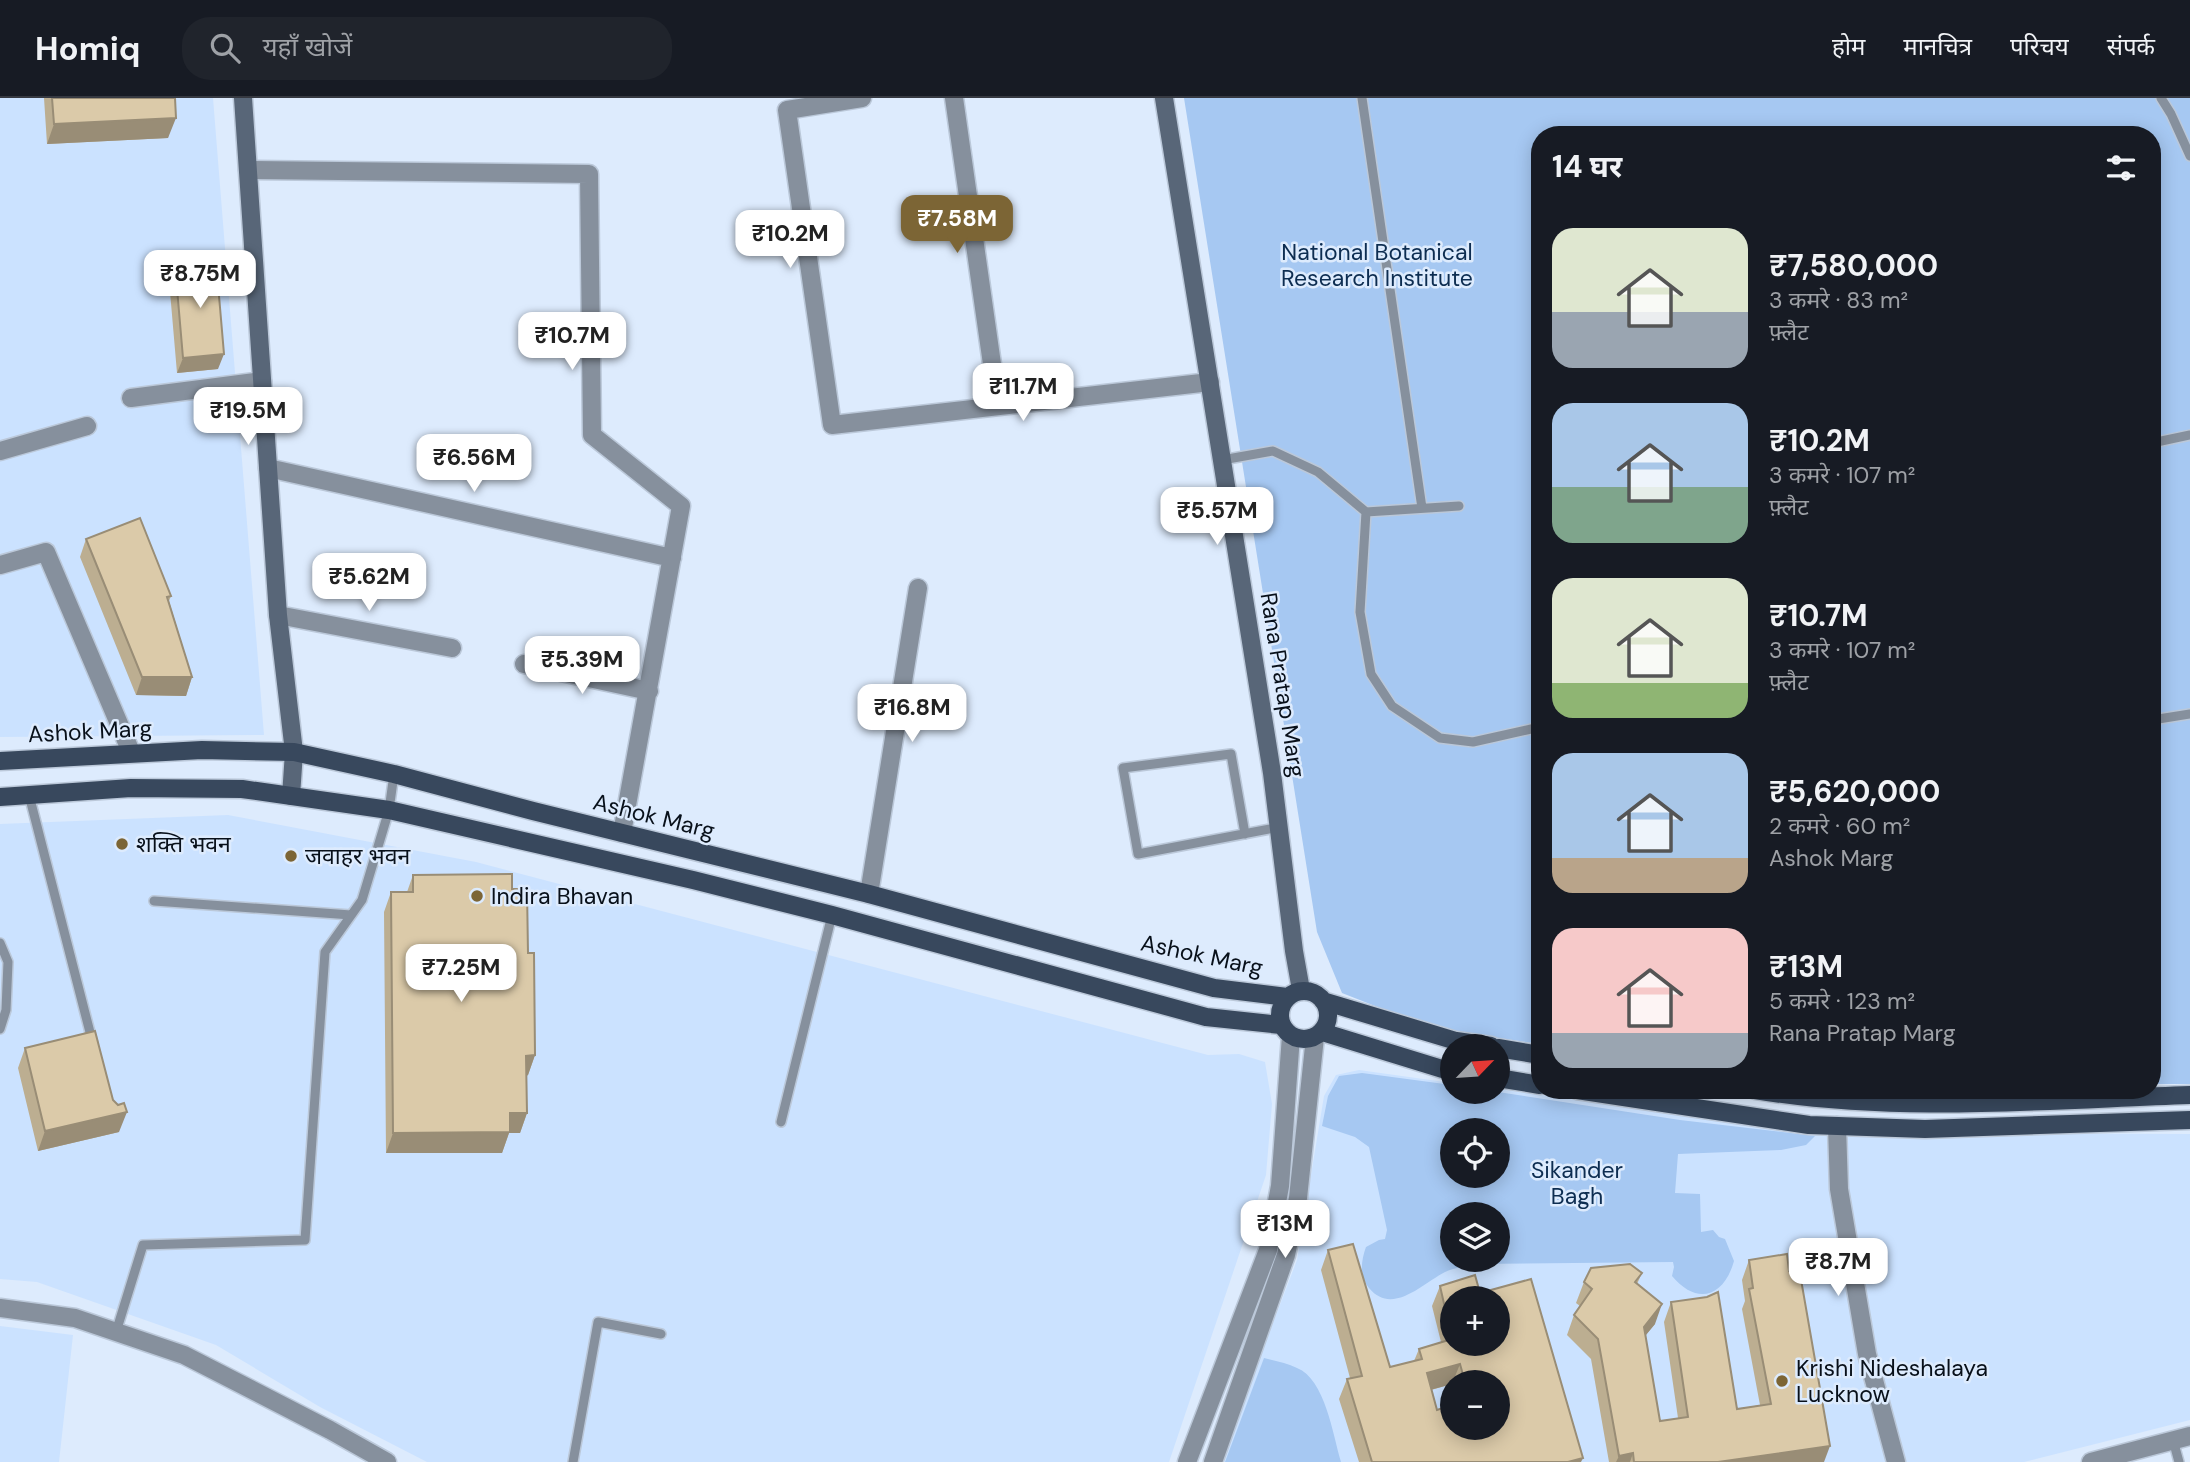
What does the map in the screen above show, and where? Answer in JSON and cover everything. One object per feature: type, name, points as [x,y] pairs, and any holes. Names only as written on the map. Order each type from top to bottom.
[{"type":"main road","points":[[243,98],[278,615],[294,752],[291,796]]},
{"type":"main road","name":"Rana Pratap Marg","points":[[1164,98],[1280,827],[1294,951],[1294,993]]},
{"type":"main road","name":"Ashok Marg","points":[[0,761],[131,752],[294,752],[869,894],[1213,988],[1294,993]]},
{"type":"main road","points":[[0,797],[131,788],[242,789],[389,810],[832,915],[1206,1017],[1286,1031],[1298,1039],[1318,1035],[1440,1069]]},
{"type":"main road","points":[[1286,1031],[1280,1010],[1294,993],[1317,995],[1324,1001],[1440,1036]]},
{"type":"main road","points":[[1318,1035],[1326,1025],[1328,1017],[1324,1001]]},
{"type":"main road","points":[[1510,1050],[1531,1054]]},
{"type":"main road","points":[[1510,1080],[1531,1084]]},
{"type":"main road","points":[[2161,1096],[2190,1095]]},
{"type":"main road","points":[[1636,1099],[1808,1125],[1925,1129],[2190,1119]]},
{"type":"main road","points":[[1912,1099],[1955,1103],[2072,1099]]},
{"type":"street","points":[[862,98],[787,110],[832,425],[1210,382]]},
{"type":"street","points":[[954,98],[998,406]]},
{"type":"street","points":[[248,170],[590,174],[592,435],[681,506],[622,833]]},
{"type":"street","points":[[131,398],[262,381]]},
{"type":"street","points":[[0,451],[87,426]]},
{"type":"street","points":[[268,468],[672,558]]},
{"type":"street","points":[[0,565],[46,552],[131,752]]},
{"type":"street","points":[[869,894],[918,588]]},
{"type":"street","points":[[278,615],[452,649]]},
{"type":"street","points":[[524,664],[649,691]]},
{"type":"street","points":[[1187,1462],[1268,1250],[1280,1185],[1286,1031]]},
{"type":"street","points":[[1213,1462],[1286,1255],[1297,1198],[1318,1035]]},
{"type":"street","points":[[1837,1126],[1839,1189],[1867,1354],[1896,1462]]},
{"type":"street","points":[[0,1308],[75,1318],[184,1355],[387,1462]]},
{"type":"street","points":[[2091,1462],[2182,1438]]},
{"type":"lane","points":[[1363,98],[1422,508]]},
{"type":"lane","points":[[2161,98],[2190,156]]},
{"type":"lane","points":[[2161,441],[2190,435]]},
{"type":"lane","points":[[1222,460],[1273,451],[1318,472],[1366,512],[1460,506]]},
{"type":"lane","points":[[1366,512],[1360,612],[1371,674],[1392,706],[1440,738],[1473,742],[1531,729]]},
{"type":"lane","points":[[2161,719],[2190,714]]},
{"type":"lane","points":[[1245,834],[1231,754],[1123,768],[1138,855],[1245,834],[1280,827]]},
{"type":"lane","points":[[116,1332],[143,1245],[305,1240],[325,952],[362,900],[389,810],[394,775]]},
{"type":"lane","points":[[29,795],[95,1051]]},
{"type":"lane","points":[[154,901],[352,915]]},
{"type":"lane","points":[[781,1122],[832,915]]},
{"type":"lane","points":[[0,943],[8,962],[6,1010],[0,1029]]},
{"type":"lane","points":[[573,1462],[598,1322],[661,1334]]},
{"type":"lane","points":[[2179,1462],[2182,1438]]},
{"type":"shaded area","points":[[0,98],[213,98],[264,735],[0,737]]},
{"type":"shaded area","points":[[228,815],[476,862],[1208,1055],[1239,1054],[1265,1062],[1272,1104],[1266,1175],[1169,1462],[427,1462],[320,1407],[216,1345],[37,1282],[0,1279],[0,824]]},
{"type":"shaded area","points":[[1359,1070],[1440,1081],[1440,1104],[1510,1104],[1510,1091],[1531,1094],[1531,1099],[1570,1099],[1815,1133],[2190,1134],[2190,1420],[2024,1462],[1220,1462],[1297,1260],[1324,1096],[1336,1075]]},
{"type":"shaded area","points":[[0,1326],[73,1335],[59,1462],[0,1462]]},
{"type":"green space","name":"National Botanical Research Institute","points":[[1184,98],[2190,98],[2190,1084],[2161,1084],[2161,126],[1531,126],[1531,1043],[1510,1040],[1510,1034],[1472,1034],[1431,1028],[1342,993],[1317,932]]},
{"type":"green space","name":"Sikander Bagh","points":[[1362,1073],[1440,1083],[1440,1104],[1510,1104],[1510,1094],[1680,1120],[1815,1136],[1806,1145],[1781,1150],[1678,1154],[1675,1193],[1700,1194],[1701,1232],[1713,1230],[1725,1239],[1734,1261],[1724,1283],[1709,1293],[1700,1294],[1681,1285],[1672,1276],[1673,1262],[1510,1264],[1510,1202],[1440,1202],[1440,1272],[1445,1272],[1407,1295],[1387,1299],[1378,1296],[1369,1288],[1362,1273],[1366,1247],[1385,1239],[1387,1230],[1369,1147],[1355,1137],[1322,1126],[1328,1096],[1339,1076]]},
{"type":"green space","points":[[1264,1358],[1297,1368],[1307,1374],[1315,1384],[1326,1409],[1341,1462],[1225,1462]]},
{"type":"building","points":[[52,98],[175,98],[176,118],[54,124]]},
{"type":"building","points":[[216,261],[224,354],[183,358],[175,265]]},
{"type":"building","points":[[140,518],[171,596],[167,597],[192,677],[142,677],[86,539]]},
{"type":"building","points":[[512,874],[512,889],[527,889],[528,953],[534,953],[535,1055],[526,1056],[527,1113],[510,1113],[510,1132],[393,1133],[391,892],[413,892],[413,875]]},
{"type":"building","points":[[95,1031],[113,1100],[118,1105],[124,1103],[127,1112],[45,1131],[25,1048]]},
{"type":"building","points":[[1353,1244],[1390,1367],[1422,1359],[1419,1349],[1440,1343],[1440,1356],[1510,1356],[1510,1286],[1506,1286],[1531,1279],[1583,1458],[1568,1462],[1372,1462],[1347,1379],[1362,1376],[1328,1250]]},
{"type":"building","name":"Krishi Nideshalaya Lucknow","points":[[1787,1254],[1789,1271],[1799,1268],[1830,1446],[1718,1462],[1634,1462],[1633,1453],[1619,1456],[1598,1339],[1574,1315],[1592,1289],[1584,1282],[1591,1268],[1630,1264],[1642,1273],[1635,1282],[1662,1304],[1644,1327],[1660,1421],[1688,1417],[1671,1302],[1707,1297],[1718,1292],[1737,1409],[1771,1404],[1749,1289],[1753,1288],[1749,1260]]},
{"type":"building","points":[[1475,1275],[1478,1286],[1440,1286]]},
{"type":"place","name":"शक्ति भवन","points":[[122,844]]},
{"type":"place","name":"जवाहर भवन","points":[[291,856]]},
{"type":"place","name":"Indira Bhavan","points":[[477,896]]},
{"type":"place","name":"Krishi Nideshalaya Lucknow","points":[[1782,1381]]}]
